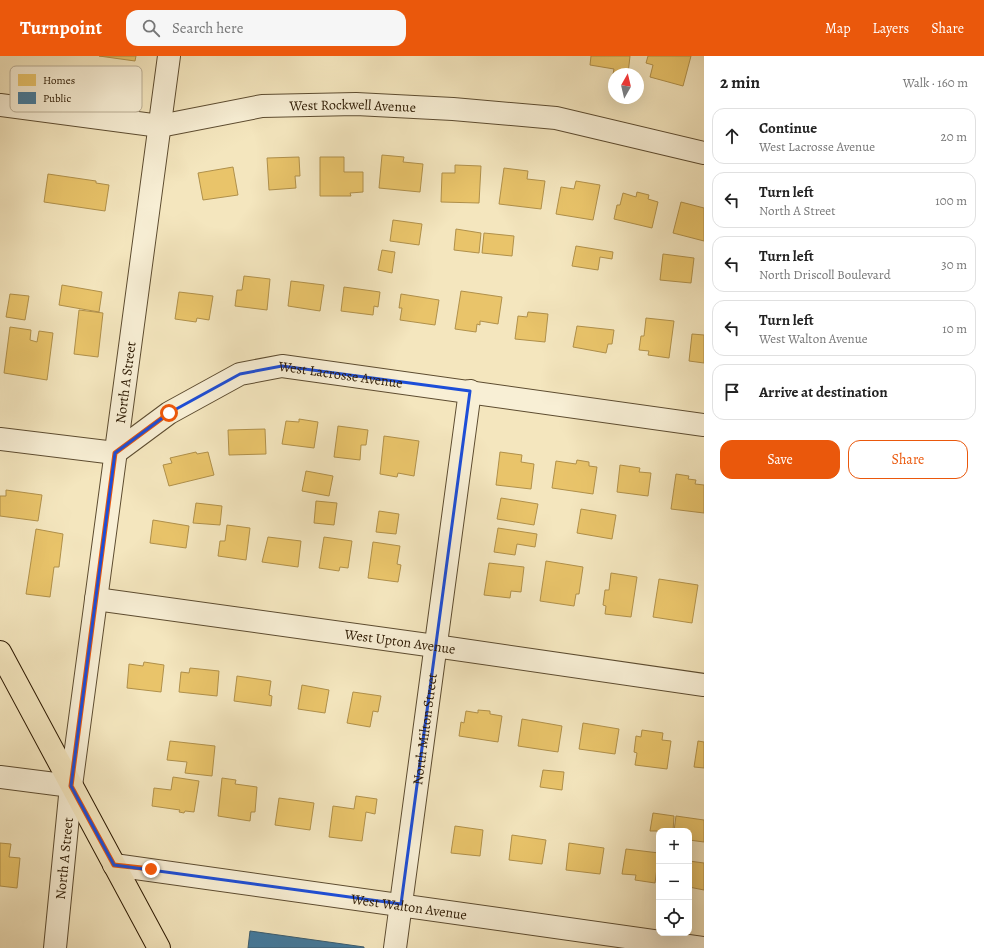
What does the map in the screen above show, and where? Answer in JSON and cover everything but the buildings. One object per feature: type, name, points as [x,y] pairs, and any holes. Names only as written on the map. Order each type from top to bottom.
[{"type":"main road","points":[[0,652],[159,948]]},
{"type":"street","name":"North A Street","points":[[55,948],[71,786],[169,56]]},
{"type":"street","name":"West Rockwell Avenue","points":[[48,112],[160,126],[262,106],[356,104],[453,109],[556,118],[704,153]]},
{"type":"street","name":"West Rockwell Avenue","points":[[0,106],[10,107]]},
{"type":"street","name":"West Lacrosse Avenue","points":[[115,453],[169,413],[240,374],[282,366],[470,391],[704,425]]},
{"type":"street","name":"North Milton Street","points":[[395,948],[470,391]]},
{"type":"street","points":[[0,438],[115,453]]},
{"type":"street","name":"West Upton Avenue","points":[[96,599],[704,685]]},
{"type":"street","points":[[0,777],[71,786]]},
{"type":"street","name":"West Walton Avenue","points":[[114,865],[401,904],[704,948]]},
{"type":"highlighted area","points":[[282,366],[470,391],[401,904],[114,865],[71,786],[115,453],[169,413],[240,374]]},
{"type":"route","points":[[151,869],[114,865],[71,786],[115,453],[169,413]]}]
